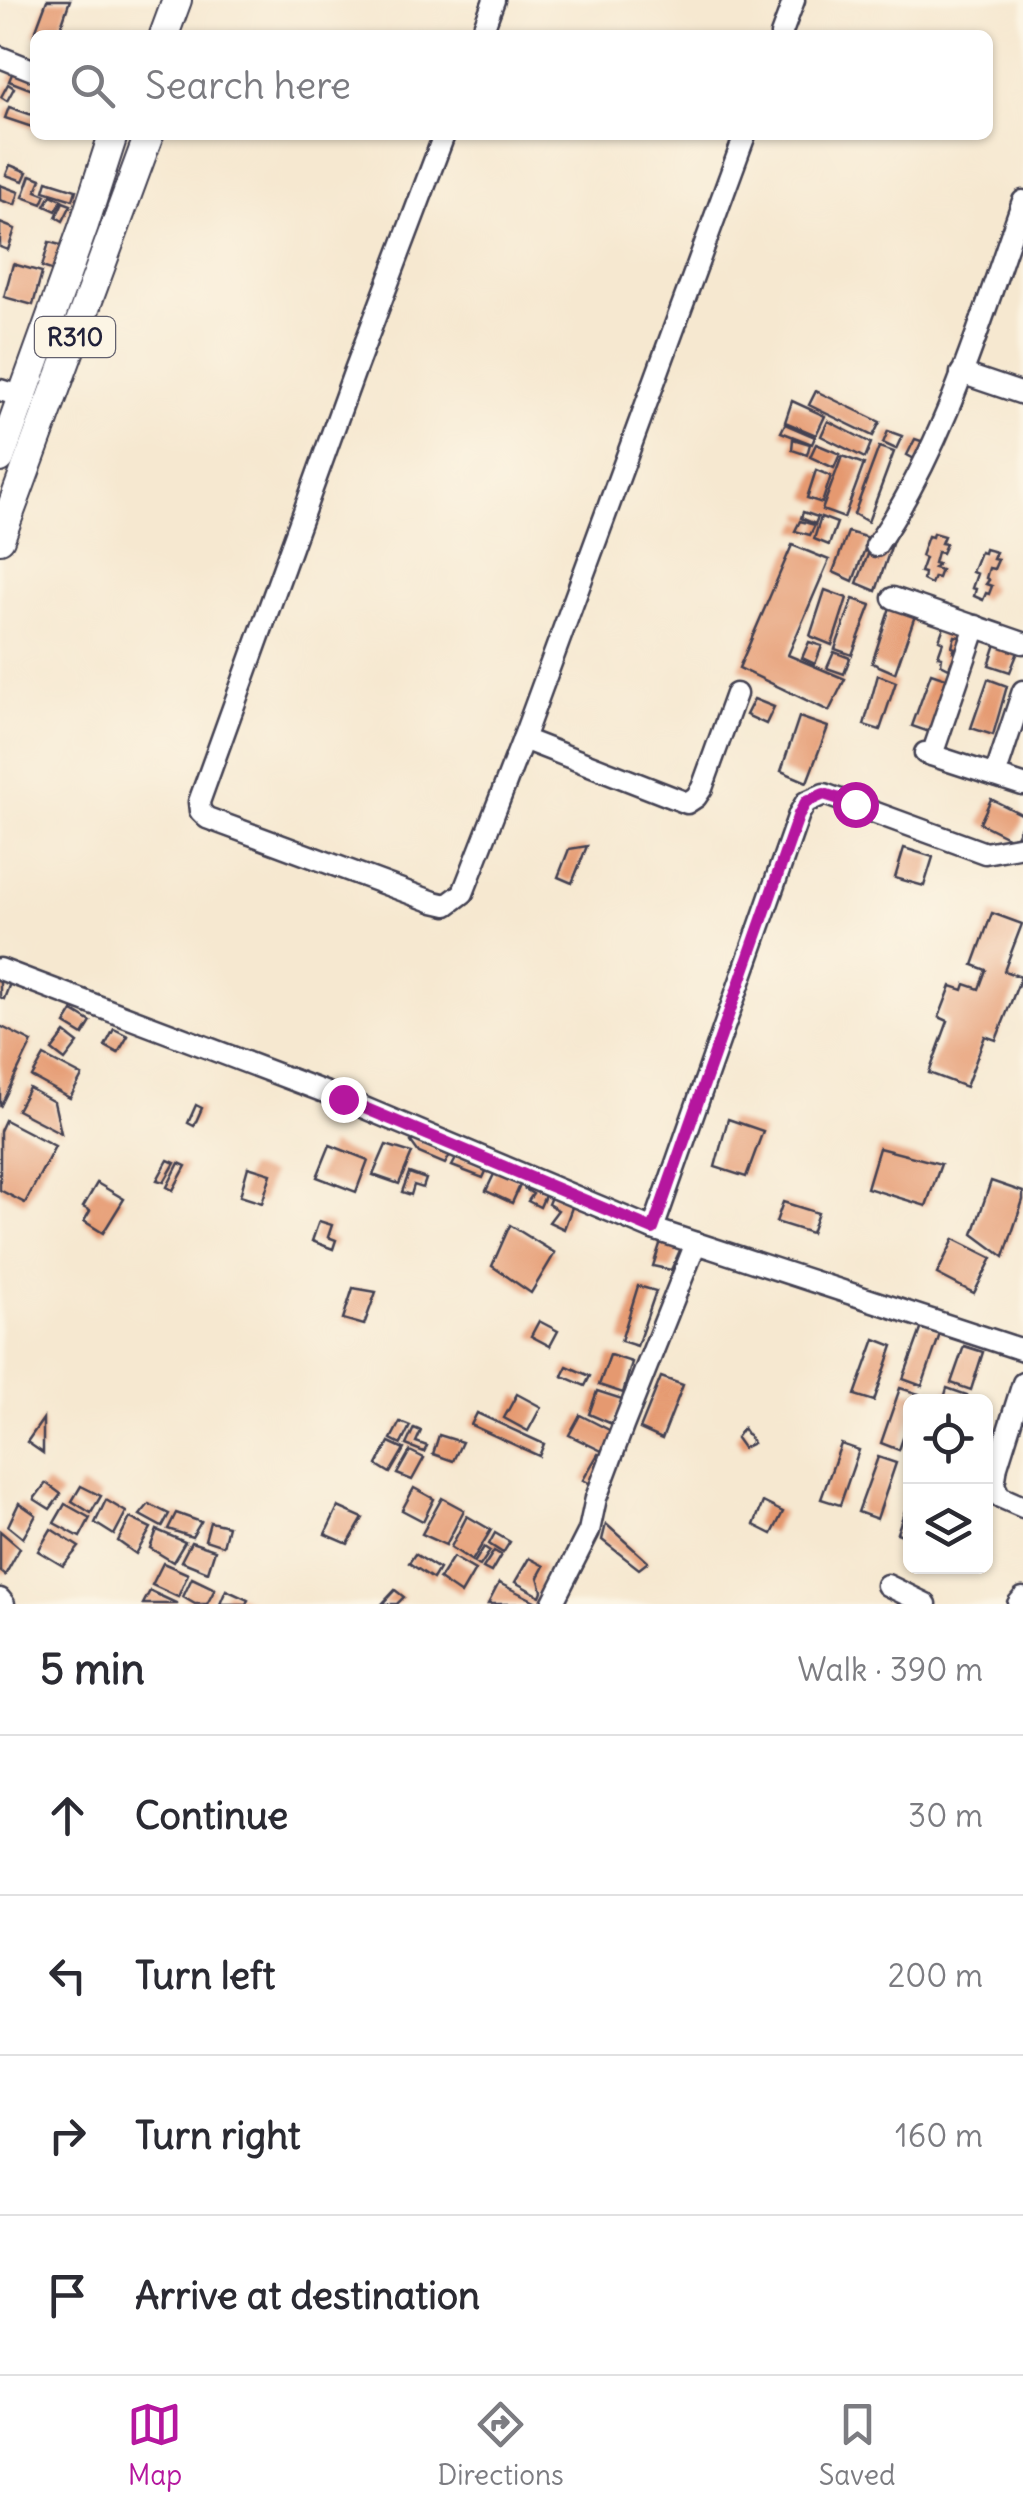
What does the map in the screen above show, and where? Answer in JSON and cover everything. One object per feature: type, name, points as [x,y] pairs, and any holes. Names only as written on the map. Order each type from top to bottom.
[{"type":"main road","points":[[150,30],[160,0]]},
{"type":"main road","points":[[166,30],[176,0]]},
{"type":"main road","points":[[186,30],[196,0]]},
{"type":"main road","name":"R310","points":[[0,458],[12,393],[111,140]]},
{"type":"main road","points":[[0,499],[128,140]]},
{"type":"main road","name":"R310","points":[[0,538],[146,140]]},
{"type":"street","points":[[483,30],[494,0]]},
{"type":"street","points":[[784,30],[794,0]]},
{"type":"street","points":[[0,57],[30,68]]},
{"type":"street","points":[[442,140],[354,370],[199,802],[200,811],[207,818],[448,905],[463,893],[523,739],[743,140]]},
{"type":"street","points":[[876,546],[920,474],[961,374],[1023,201]]},
{"type":"street","points":[[961,374],[1023,394]]},
{"type":"street","points":[[894,598],[1023,643]]},
{"type":"street","points":[[976,626],[928,754],[1023,785]]},
{"type":"street","points":[[995,776],[1023,691]]},
{"type":"street","points":[[523,739],[687,803],[702,788],[736,694]]},
{"type":"street","points":[[653,1229],[806,802],[824,794],[985,853],[1023,846]]},
{"type":"street","points":[[0,969],[343,1099],[653,1229],[1023,1350]]},
{"type":"street","points":[[552,1604],[589,1531],[596,1498],[696,1243]]},
{"type":"street","points":[[1023,1383],[994,1486],[1000,1497],[1023,1507]]},
{"type":"street","points":[[887,1585],[926,1604]]},
{"type":"street","points":[[1018,1604],[1023,1598]]},
{"type":"building","points":[[47,0],[70,0],[60,30],[36,30]]},
{"type":"building","points":[[14,69],[30,75],[30,89],[9,81]]},
{"type":"building","points":[[8,84],[14,88],[7,101],[1,97]]},
{"type":"building","points":[[9,107],[30,114],[30,126],[5,118]]},
{"type":"building","points":[[10,165],[27,172],[23,181],[6,175]]},
{"type":"building","points":[[31,175],[41,179],[36,191],[46,195],[42,204],[23,197]]},
{"type":"building","points":[[47,181],[76,190],[73,200],[44,191]]},
{"type":"building","points":[[0,185],[19,192],[15,205],[0,200]]},
{"type":"building","points":[[51,195],[62,200],[56,211],[45,206]]},
{"type":"building","points":[[63,202],[71,205],[63,221],[56,217]]},
{"type":"building","points":[[0,223],[15,229],[8,250],[0,247]]},
{"type":"building","points":[[49,242],[64,246],[57,272],[42,267]]},
{"type":"building","points":[[13,264],[42,272],[33,305],[4,297]]},
{"type":"building","points":[[816,391],[880,422],[873,436],[809,405]]},
{"type":"building","points":[[792,401],[825,416],[816,435],[785,422]]},
{"type":"building","points":[[828,421],[871,443],[865,458],[821,436]]},
{"type":"building","points":[[785,424],[815,437],[812,444],[781,432]]},
{"type":"building","points":[[888,431],[902,436],[896,449],[883,443]]},
{"type":"building","points":[[793,439],[810,444],[807,455],[792,450]]},
{"type":"building","points":[[915,439],[930,444],[922,463],[907,455]]},
{"type":"building","points":[[816,444],[840,454],[834,468],[810,457]]},
{"type":"building","points":[[879,447],[894,452],[868,522],[854,514]]},
{"type":"building","points":[[842,456],[864,464],[844,518],[822,510]]},
{"type":"building","points":[[816,470],[831,476],[822,503],[807,498]]},
{"type":"building","points":[[803,512],[818,517],[815,524],[801,518]]},
{"type":"building","points":[[821,517],[837,523],[829,545],[814,539]]},
{"type":"building","points":[[800,521],[815,525],[810,535],[795,531]]},
{"type":"building","points":[[848,532],[869,538],[853,581],[833,572]]},
{"type":"building","points":[[875,536],[893,541],[876,591],[857,583]]},
{"type":"building","points":[[928,536],[944,536],[941,543],[946,544],[942,553],[937,552],[934,563],[938,564],[934,568],[941,570],[931,584],[923,580],[924,573],[920,572],[925,558],[921,556]]},
{"type":"building","points":[[792,545],[829,560],[788,655],[845,679],[829,711],[739,668]]},
{"type":"building","points":[[985,549],[996,552],[993,559],[998,560],[994,569],[989,568],[986,584],[992,586],[983,600],[974,596],[976,589],[972,588],[977,574],[972,572]]},
{"type":"building","points":[[825,590],[847,598],[832,645],[810,636]]},
{"type":"building","points":[[893,598],[918,607],[895,673],[872,663]]},
{"type":"building","points":[[853,599],[871,605],[852,655],[835,649]]},
{"type":"building","points":[[946,621],[964,628],[960,637],[955,636],[952,647],[958,654],[949,668],[941,664],[942,657],[938,656]]},
{"type":"building","points":[[998,638],[1020,647],[1010,672],[989,665]]},
{"type":"building","points":[[809,642],[822,646],[815,664],[802,658]]},
{"type":"building","points":[[834,652],[850,658],[844,674],[827,668]]},
{"type":"building","points":[[931,673],[952,680],[932,733],[912,726]]},
{"type":"building","points":[[878,675],[896,682],[880,730],[864,725]]},
{"type":"building","points":[[988,679],[1007,686],[993,735],[971,728]]},
{"type":"building","points":[[754,699],[774,707],[766,724],[746,715]]},
{"type":"building","points":[[799,717],[828,727],[807,782],[781,771]]},
{"type":"building","points":[[991,799],[1023,815],[1014,840],[980,823]]},
{"type":"building","points":[[587,846],[572,883],[558,877],[569,849]]},
{"type":"building","points":[[904,848],[933,857],[924,886],[895,878]]},
{"type":"building","points":[[992,913],[1022,924],[1004,971],[1021,977],[996,1040],[985,1036],[966,1087],[929,1073],[948,1021],[939,1017],[951,986],[963,990],[965,984],[979,989],[986,970],[973,965]]},
{"type":"building","points":[[0,980],[10,983],[4,999],[0,997]]},
{"type":"building","points":[[73,1011],[91,1022],[83,1035],[65,1024]]},
{"type":"building","points":[[0,1026],[32,1042],[0,1107]]},
{"type":"building","points":[[114,1029],[128,1036],[118,1053],[105,1046]]},
{"type":"building","points":[[65,1033],[78,1043],[65,1060],[52,1050]]},
{"type":"building","points":[[44,1056],[82,1076],[70,1098],[32,1077]]},
{"type":"building","points":[[29,1088],[54,1102],[61,1133],[17,1110]]},
{"type":"building","points":[[196,1105],[202,1108],[194,1126],[188,1123]]},
{"type":"building","points":[[728,1119],[763,1131],[746,1177],[715,1167]]},
{"type":"building","points":[[5,1120],[55,1146],[25,1203],[0,1190],[0,1131]]},
{"type":"building","points":[[415,1138],[450,1155],[445,1164],[419,1153],[411,1142]]},
{"type":"building","points":[[330,1145],[368,1160],[356,1192],[317,1177]]},
{"type":"building","points":[[386,1145],[412,1153],[399,1184],[373,1175]]},
{"type":"building","points":[[879,1148],[941,1164],[926,1206],[867,1188]]},
{"type":"building","points":[[458,1155],[488,1167],[483,1178],[452,1166]]},
{"type":"building","points":[[168,1160],[175,1163],[164,1182],[157,1180]]},
{"type":"building","points":[[179,1163],[186,1166],[173,1190],[167,1187]]},
{"type":"building","points":[[248,1167],[271,1174],[262,1203],[240,1196]]},
{"type":"building","points":[[497,1168],[522,1181],[512,1203],[486,1191]]},
{"type":"building","points":[[409,1173],[426,1179],[423,1188],[414,1185],[411,1195],[402,1192]]},
{"type":"building","points":[[991,1181],[1023,1192],[1004,1257],[973,1234]]},
{"type":"building","points":[[530,1182],[547,1191],[540,1207],[528,1201],[533,1194],[525,1189]]},
{"type":"building","points":[[97,1183],[124,1199],[103,1233],[84,1221],[90,1211],[83,1207]]},
{"type":"building","points":[[553,1192],[574,1202],[564,1229],[549,1222],[558,1210],[548,1204]]},
{"type":"building","points":[[783,1202],[818,1213],[811,1233],[776,1222]]},
{"type":"building","points":[[319,1221],[332,1225],[328,1237],[336,1240],[333,1249],[312,1241]]},
{"type":"building","points":[[510,1225],[555,1253],[531,1293],[492,1266]]},
{"type":"building","points":[[954,1239],[992,1258],[974,1293],[937,1274]]},
{"type":"building","points":[[661,1241],[681,1248],[671,1270],[653,1266]]},
{"type":"building","points":[[638,1286],[656,1291],[637,1346],[621,1341]]},
{"type":"building","points":[[353,1288],[376,1292],[364,1325],[343,1319]]},
{"type":"building","points":[[539,1321],[558,1331],[550,1346],[531,1336]]},
{"type":"building","points":[[923,1324],[941,1331],[922,1386],[903,1379]]},
{"type":"building","points":[[875,1339],[893,1346],[874,1401],[855,1395]]},
{"type":"building","points":[[964,1346],[983,1352],[971,1390],[951,1383]]},
{"type":"building","points":[[610,1355],[632,1362],[623,1393],[599,1385]]},
{"type":"building","points":[[567,1366],[590,1376],[585,1386],[562,1376]]},
{"type":"building","points":[[661,1377],[683,1385],[662,1439],[640,1429]]},
{"type":"building","points":[[900,1388],[919,1394],[903,1394],[903,1438],[899,1450],[881,1443]]},
{"type":"building","points":[[597,1391],[622,1399],[612,1424],[589,1414]]},
{"type":"building","points":[[517,1394],[541,1407],[528,1431],[504,1418]]},
{"type":"building","points":[[477,1413],[544,1444],[539,1456],[471,1425]]},
{"type":"building","points":[[580,1415],[617,1434],[608,1454],[569,1435]]},
{"type":"building","points":[[43,1419],[43,1453],[27,1442]]},
{"type":"building","points":[[400,1422],[410,1426],[401,1444],[391,1439]]},
{"type":"building","points":[[414,1428],[421,1431],[416,1442],[427,1446],[424,1452],[406,1445]]},
{"type":"building","points":[[743,1428],[753,1443],[743,1448],[736,1438]]},
{"type":"building","points":[[439,1435],[462,1442],[453,1461],[433,1454]]},
{"type":"building","points":[[389,1442],[404,1449],[390,1473],[377,1465]]},
{"type":"building","points":[[841,1444],[859,1450],[840,1505],[821,1499]]},
{"type":"building","points":[[410,1451],[424,1458],[412,1480],[397,1474]]},
{"type":"building","points":[[598,1454],[609,1459],[597,1487],[583,1480]]},
{"type":"building","points":[[878,1457],[896,1463],[877,1519],[858,1512]]},
{"type":"building","points":[[46,1483],[61,1494],[50,1509],[34,1499]]},
{"type":"building","points":[[81,1486],[101,1496],[91,1513],[72,1501]]},
{"type":"building","points":[[414,1488],[434,1499],[423,1521],[402,1510]]},
{"type":"building","points":[[442,1498],[464,1510],[446,1545],[422,1534]]},
{"type":"building","points":[[106,1500],[126,1512],[114,1535],[95,1523]]},
{"type":"building","points":[[763,1502],[783,1512],[772,1534],[754,1525]]},
{"type":"building","points":[[19,1503],[36,1515],[23,1538],[8,1526]]},
{"type":"building","points":[[65,1504],[90,1518],[80,1537],[54,1523]]},
{"type":"building","points":[[149,1504],[169,1514],[162,1527],[140,1515]]},
{"type":"building","points":[[338,1507],[363,1518],[348,1544],[325,1534]]},
{"type":"building","points":[[176,1513],[201,1522],[192,1537],[168,1529]]},
{"type":"building","points":[[467,1516],[491,1530],[472,1561],[451,1547]]},
{"type":"building","points":[[130,1518],[151,1528],[136,1554],[118,1541]]},
{"type":"building","points":[[210,1522],[228,1526],[223,1546],[205,1540]]},
{"type":"building","points":[[606,1524],[648,1562],[639,1569],[602,1540]]},
{"type":"building","points":[[51,1529],[79,1547],[63,1566],[38,1551]]},
{"type":"building","points":[[157,1530],[185,1542],[173,1562],[150,1548]]},
{"type":"building","points":[[0,1531],[20,1548],[5,1575],[0,1571]]},
{"type":"building","points":[[495,1533],[510,1542],[503,1553],[489,1544]]},
{"type":"building","points":[[191,1542],[215,1550],[208,1572],[181,1561]]},
{"type":"building","points":[[484,1547],[490,1551],[480,1566],[474,1563]]},
{"type":"building","points":[[494,1551],[501,1555],[491,1572],[483,1568]]},
{"type":"building","points":[[415,1554],[439,1569],[433,1579],[409,1563]]},
{"type":"building","points":[[453,1557],[475,1570],[461,1594],[439,1579]]},
{"type":"building","points":[[529,1558],[544,1566],[538,1577],[540,1596],[515,1582]]},
{"type":"building","points":[[163,1563],[188,1574],[178,1597],[152,1585]]},
{"type":"building","points":[[192,1578],[215,1589],[207,1604],[195,1604],[183,1597]]},
{"type":"building","points":[[499,1583],[541,1604],[488,1604]]},
{"type":"building","points":[[226,1590],[248,1600],[246,1604],[220,1604]]},
{"type":"building","points":[[395,1590],[404,1597],[397,1604],[382,1604]]},
{"type":"building","points":[[150,1591],[178,1604],[143,1604]]},
{"type":"route","points":[[343,1099],[653,1229],[799,814],[806,802],[824,794],[855,804]]}]
